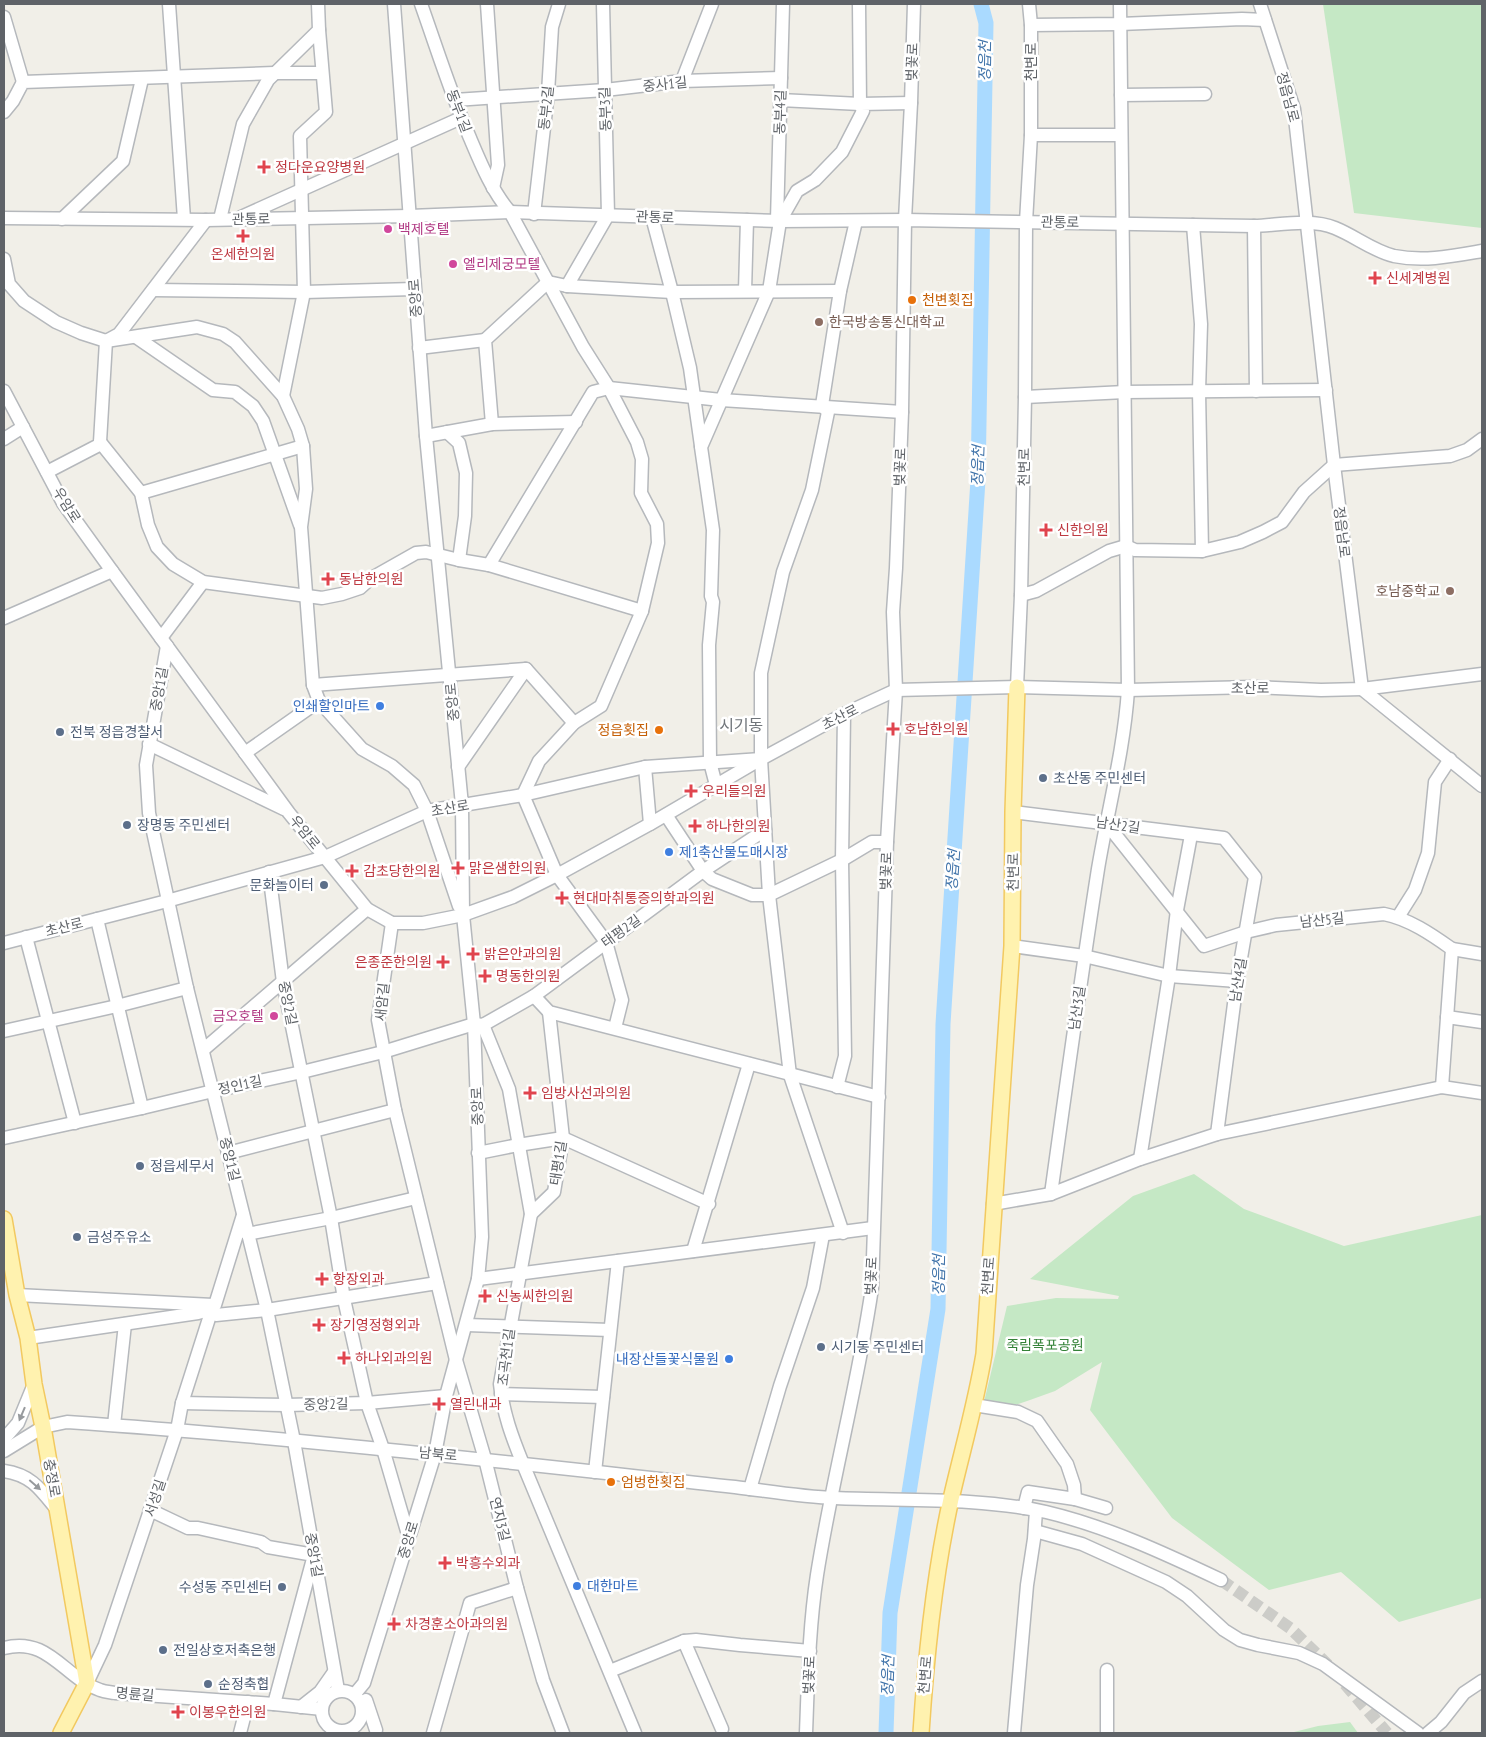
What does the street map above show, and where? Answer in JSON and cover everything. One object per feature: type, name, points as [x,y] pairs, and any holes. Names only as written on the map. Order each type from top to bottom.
[{"type":"main road","name":"천변로","points":[[921,1733],[928,1638],[944,1500],[974,1405],[984,1354],[1012,946],[1013,812],[1017,686]]},
{"type":"main road","name":"충정로","points":[[4,1219],[17,1295],[28,1338],[34,1384],[58,1511],[87,1684]]},
{"type":"main road","points":[[61,1733],[87,1684]]},
{"type":"street","points":[[169,4],[184,219]]},
{"type":"street","points":[[282,396],[304,292],[300,136],[326,112],[318,4]]},
{"type":"street","name":"중앙로","points":[[364,1683],[435,1454],[446,1396],[467,1325],[478,1279],[482,1237],[478,1153],[478,1025],[463,915],[462,805],[426,436],[394,4]]},
{"type":"street","name":"동부1길","points":[[421,4],[461,118],[493,188],[510,212],[583,347],[609,388],[637,442],[642,459],[641,493],[657,524],[658,543],[642,611],[601,706],[574,723],[539,761],[523,795]]},
{"type":"street","points":[[487,4],[498,165],[493,188]]},
{"type":"street","name":"동부2길","points":[[534,214],[548,93],[552,27],[560,4]]},
{"type":"street","name":"동부3길","points":[[603,4],[608,215]]},
{"type":"street","points":[[682,81],[703,32],[712,4]]},
{"type":"street","name":"동부4길","points":[[779,221],[782,4]]},
{"type":"street","points":[[701,447],[769,291],[779,221],[797,191],[815,180],[842,152],[856,128],[863,111],[860,104],[859,4]]},
{"type":"street","name":"벚꽃로","points":[[806,1733],[810,1651],[817,1575],[864,1340],[872,1288],[887,842],[896,690],[893,612],[902,412],[904,220],[911,104],[914,4]]},
{"type":"street","name":"천변로","points":[[1017,686],[1025,397],[1026,222],[1032,135],[1031,25],[1029,4]]},
{"type":"street","name":"남산3길","points":[[1051,1194],[1084,956],[1126,713],[1128,690],[1123,224],[1120,135],[1120,4]]},
{"type":"street","name":"정읍남로","points":[[1260,4],[1294,108],[1334,465],[1362,689]]},
{"type":"street","points":[[4,17],[23,82],[13,101],[4,112]]},
{"type":"street","points":[[1031,25],[1265,20]]},
{"type":"street","points":[[220,219],[243,124],[268,80],[319,30]]},
{"type":"street","points":[[23,82],[322,74]]},
{"type":"street","name":"중사1길","points":[[455,100],[604,90],[682,81],[781,78]]},
{"type":"street","points":[[62,219],[124,161],[142,79]]},
{"type":"street","points":[[1121,95],[1205,94]]},
{"type":"street","points":[[780,100],[860,104],[911,104]]},
{"type":"street","points":[[237,219],[461,118]]},
{"type":"street","points":[[1032,135],[1120,135]]},
{"type":"street","name":"관통로","points":[[4,218],[206,220],[510,212],[779,221],[904,220],[1254,226],[1307,222]]},
{"type":"street","points":[[567,286],[608,215]]},
{"type":"street","points":[[652,216],[690,368],[713,530],[711,596],[713,602],[709,645],[710,762],[716,785]]},
{"type":"street","points":[[106,341],[119,334],[206,220]]},
{"type":"street","points":[[745,290],[748,220]]},
{"type":"street","points":[[843,1233],[790,1075],[770,895],[765,830],[761,759],[761,673],[784,572],[812,490],[828,412],[822,405],[840,291],[856,221]]},
{"type":"street","points":[[1307,222],[1333,227],[1368,246],[1392,256],[1421,259],[1450,257],[1482,251]]},
{"type":"street","points":[[1192,225],[1201,324],[1198,390],[1202,551]]},
{"type":"street","points":[[1254,226],[1256,391]]},
{"type":"street","points":[[4,259],[7,283],[24,301],[56,322],[106,341],[197,327],[223,334],[235,342],[282,396],[292,412],[303,446],[306,489],[301,527],[312,685],[320,701],[362,749],[392,766],[414,785],[427,811],[463,915]]},
{"type":"street","points":[[419,348],[485,340],[548,282],[567,286],[672,292],[745,290],[840,291]]},
{"type":"street","points":[[154,290],[304,292],[414,289]]},
{"type":"street","points":[[136,337],[213,390],[234,392],[253,406],[263,421],[301,527]]},
{"type":"street","points":[[485,340],[492,424]]},
{"type":"street","points":[[47,472],[99,445],[106,341]]},
{"type":"street","points":[[489,565],[594,392],[609,388],[721,400],[822,405],[902,412]]},
{"type":"street","points":[[1025,397],[1198,390],[1326,390]]},
{"type":"street","name":"우암로","points":[[4,391],[63,502],[112,571],[287,810],[368,909],[392,923]]},
{"type":"street","points":[[426,436],[492,424],[576,422]]},
{"type":"street","points":[[4,439],[23,427]]},
{"type":"street","points":[[447,432],[459,443],[466,473],[465,516],[460,560]]},
{"type":"street","points":[[1021,595],[1036,591],[1109,551],[1126,546],[1135,550],[1202,551],[1240,542],[1282,522],[1304,492],[1334,465],[1450,456],[1467,450],[1482,439]]},
{"type":"street","points":[[100,442],[141,493],[148,525],[157,547],[173,564],[203,582],[307,598],[322,598],[360,588],[370,579],[416,553],[426,552],[489,565],[642,611]]},
{"type":"street","points":[[141,493],[303,446]]},
{"type":"street","points":[[4,618],[112,571]]},
{"type":"street","points":[[164,642],[203,582]]},
{"type":"street","name":"중앙1길","points":[[164,642],[146,765],[149,813],[187,988],[266,1310],[294,1441],[338,1690]]},
{"type":"street","points":[[312,685],[526,670]]},
{"type":"street","points":[[526,670],[574,723]]},
{"type":"street","points":[[458,767],[526,670]]},
{"type":"street","name":"초산로","points":[[4,943],[167,901],[325,857],[427,811],[523,795],[645,767],[761,759],[844,714],[896,690],[1017,686],[1128,690],[1362,689],[1482,674]]},
{"type":"street","points":[[1362,689],[1482,786]]},
{"type":"street","points":[[245,753],[320,701]]},
{"type":"street","points":[[837,1087],[845,1056],[842,860],[844,714]]},
{"type":"street","points":[[149,744],[287,810]]},
{"type":"street","points":[[392,923],[423,923],[463,915],[513,896],[557,875],[650,824],[761,759]]},
{"type":"street","points":[[1398,917],[1415,890],[1428,853],[1435,782],[1450,759]]},
{"type":"street","points":[[645,767],[650,824]]},
{"type":"street","points":[[523,795],[557,875],[606,942],[622,1000],[615,1028]]},
{"type":"street","name":"남산2길","points":[[1013,812],[1224,838]]},
{"type":"street","points":[[666,815],[703,871],[712,879],[752,895],[770,895],[842,860],[872,842],[887,842]]},
{"type":"street","name":"남산5길","points":[[1106,823],[1204,946],[1246,932],[1276,925],[1384,914],[1398,917],[1452,948]]},
{"type":"street","name":"태평2길","points":[[478,1025],[534,996],[703,871],[765,830]]},
{"type":"street","points":[[1140,1159],[1169,976],[1177,910],[1191,835]]},
{"type":"street","name":"남산4길","points":[[1217,1134],[1238,981],[1255,878],[1224,838]]},
{"type":"street","name":"중앙2길","points":[[269,872],[283,982],[331,1218],[344,1299],[367,1403],[383,1449],[409,1538]]},
{"type":"street","points":[[203,1050],[368,909]]},
{"type":"street","points":[[97,919],[142,1108]]},
{"type":"street","name":"새암길","points":[[392,923],[378,1020],[395,1110],[456,1360]]},
{"type":"street","points":[[26,937],[75,1123]]},
{"type":"street","points":[[1012,946],[1084,956],[1169,976],[1238,981]]},
{"type":"street","points":[[1442,1087],[1452,948],[1482,954]]},
{"type":"street","points":[[4,1031],[49,1022],[187,988]]},
{"type":"street","points":[[534,996],[549,1012],[879,1097]]},
{"type":"street","name":"태평1길","points":[[531,1214],[554,1192],[563,1138],[549,1012]]},
{"type":"street","points":[[1447,1017],[1482,1022]]},
{"type":"street","name":"정인1길","points":[[4,1138],[302,1072],[383,1052],[478,1025]]},
{"type":"street","name":"조곡천1길","points":[[478,1025],[509,1089],[531,1214],[500,1384],[507,1424],[635,1733]]},
{"type":"street","points":[[693,1251],[709,1204],[750,1064]]},
{"type":"street","points":[[993,1204],[1051,1194],[1140,1159],[1217,1134],[1442,1087],[1482,1093]]},
{"type":"street","points":[[228,1153],[395,1110]]},
{"type":"street","points":[[478,1153],[563,1138],[709,1204]]},
{"type":"street","points":[[248,1234],[331,1218],[416,1198]]},
{"type":"street","name":"서성길","points":[[87,1684],[106,1645],[177,1430],[182,1404],[243,1214]]},
{"type":"street","points":[[478,1279],[873,1228]]},
{"type":"street","points":[[750,1489],[780,1386],[813,1288],[823,1235]]},
{"type":"street","points":[[595,1472],[618,1261]]},
{"type":"street","points":[[213,1307],[216,1316],[344,1299],[437,1283]]},
{"type":"street","points":[[17,1295],[213,1307]]},
{"type":"street","points":[[28,1338],[198,1313],[213,1307]]},
{"type":"street","points":[[114,1425],[125,1324]]},
{"type":"street","points":[[467,1325],[610,1330]]},
{"type":"street","name":"연지3길","points":[[456,1360],[485,1459],[516,1588],[543,1680],[563,1733]]},
{"type":"street","points":[[4,1439],[18,1423],[34,1384]]},
{"type":"street","points":[[501,1394],[603,1397]]},
{"type":"street","points":[[367,1403],[446,1396]]},
{"type":"street","name":"중앙2길","points":[[182,1404],[286,1405],[367,1403]]},
{"type":"street","points":[[974,1405],[1018,1412],[1037,1421],[1067,1464],[1074,1485],[1075,1499]]},
{"type":"street","name":"남북로","points":[[43,1427],[67,1422],[177,1430],[485,1459],[832,1498],[944,1500],[1007,1505],[1090,1525],[1168,1554],[1222,1580]]},
{"type":"street","points":[[4,1451],[43,1427]]},
{"type":"street","points":[[4,1471],[26,1477],[40,1488],[58,1511]]},
{"type":"street","points":[[1014,1733],[1027,1585],[1035,1531],[1034,1510],[1028,1492],[1075,1499],[1106,1508]]},
{"type":"street","points":[[1034,1510],[1046,1495]]},
{"type":"street","points":[[150,1510],[188,1528],[198,1528],[260,1542],[268,1547],[314,1555],[274,1704]]},
{"type":"street","points":[[1035,1531],[1082,1544],[1166,1582],[1187,1596],[1224,1630],[1240,1640],[1299,1653],[1323,1664],[1418,1733]]},
{"type":"street","points":[[433,1733],[470,1603],[516,1588]]},
{"type":"street","points":[[610,1671],[684,1641],[696,1640],[740,1646],[810,1651]]},
{"type":"street","points":[[684,1641],[722,1729]]},
{"type":"street","name":"명륜길","points":[[4,1648],[23,1645],[44,1652],[87,1684],[100,1690],[115,1693],[322,1709]]},
{"type":"street","points":[[1106,1733],[1108,1670]]},
{"type":"street","points":[[327,1733],[301,1707],[320,1692],[334,1672],[340,1683],[352,1687],[364,1683]]},
{"type":"street","points":[[1428,1733],[1441,1722],[1464,1693],[1482,1681]]},
{"type":"street","points":[[354,1695],[364,1683]]},
{"type":"street","points":[[364,1683],[367,1705],[378,1732]]},
{"type":"street","points":[[338,1690],[345,1690],[354,1695],[362,1706],[360,1721],[356,1726],[346,1732],[335,1730],[327,1725],[322,1709],[323,1702],[327,1697],[338,1690]]},
{"type":"street","points":[[240,1733],[248,1702]]},
{"type":"street","points":[[360,1721],[378,1732]]},
{"type":"green space","points":[[1323,4],[1482,4],[1482,228],[1354,213]]},
{"type":"green space","name":"죽림폭포공원","points":[[1194,1174],[1244,1209],[1344,1246],[1482,1215],[1482,1598],[1399,1622],[1341,1572],[1269,1590],[1172,1518],[1090,1410],[1102,1362],[1055,1391],[1030,1400],[1009,1407],[984,1402],[1007,1306],[1056,1298],[1118,1299],[1119,1296],[1030,1279],[1133,1196]]},
{"type":"green space","points":[[1350,1722],[1358,1733],[1290,1733],[1318,1726]]},
{"type":"waterway","name":"정읍천","points":[[886,1733],[890,1613],[938,1309],[943,1024],[978,480],[986,23],[981,4]]},
{"type":"tunnel","points":[[1221,1580],[1290,1628],[1328,1665]]},
{"type":"tunnel","points":[[1345,1684],[1387,1733]]},
{"type":"place","name":"정다운요양병원","points":[[264,167]]},
{"type":"place","name":"백제호텔","points":[[388,229]]},
{"type":"place","name":"온세한의원","points":[[243,236]]},
{"type":"place","name":"엘리제궁모텔","points":[[453,264]]},
{"type":"place","name":"신세계병원","points":[[1375,278]]},
{"type":"place","name":"천변횟집","points":[[912,300]]},
{"type":"place","name":"한국방송통신대학교","points":[[819,322]]},
{"type":"place","name":"신한의원","points":[[1046,530]]},
{"type":"place","name":"동남한의원","points":[[328,579]]},
{"type":"place","name":"호남중학교","points":[[1450,591]]},
{"type":"place","name":"인쇄할인마트","points":[[380,706]]},
{"type":"place","name":"호남한의원","points":[[893,729]]},
{"type":"place","name":"정읍횟집","points":[[659,730]]},
{"type":"place","name":"전북 정읍경찰서","points":[[60,732]]},
{"type":"place","name":"초산동 주민센터","points":[[1043,778]]},
{"type":"place","name":"우리들의원","points":[[691,791]]},
{"type":"place","name":"장명동 주민센터","points":[[127,825]]},
{"type":"place","name":"하나한의원","points":[[695,826]]},
{"type":"place","name":"제1축산물도매시장","points":[[669,852]]},
{"type":"place","name":"맑은샘한의원","points":[[458,868]]},
{"type":"place","name":"감초당한의원","points":[[352,871]]},
{"type":"place","name":"문화놀이터","points":[[324,885]]},
{"type":"place","name":"현대마취통증의학과의원","points":[[562,898]]},
{"type":"place","name":"밝은안과의원","points":[[473,954]]},
{"type":"place","name":"은종준한의원","points":[[443,962]]},
{"type":"place","name":"명동한의원","points":[[485,976]]},
{"type":"place","name":"금오호텔","points":[[274,1016]]},
{"type":"place","name":"임방사선과의원","points":[[530,1093]]},
{"type":"place","name":"정읍세무서","points":[[140,1166]]},
{"type":"place","name":"금성주유소","points":[[77,1237]]},
{"type":"place","name":"항장외과","points":[[322,1279]]},
{"type":"place","name":"신농씨한의원","points":[[485,1296]]},
{"type":"place","name":"장기영정형외과","points":[[319,1325]]},
{"type":"place","name":"시기동 주민센터","points":[[821,1347]]},
{"type":"place","name":"하나외과의원","points":[[344,1358]]},
{"type":"place","name":"내장산들꽃식물원","points":[[729,1359]]},
{"type":"place","name":"열린내과","points":[[439,1404]]},
{"type":"place","name":"엄벙한횟집","points":[[611,1482]]},
{"type":"place","name":"박흥수외과","points":[[445,1563]]},
{"type":"place","name":"대한마트","points":[[577,1586]]},
{"type":"place","name":"수성동 주민센터","points":[[282,1587]]},
{"type":"place","name":"차경훈소아과의원","points":[[394,1624]]},
{"type":"place","name":"전일상호저축은행","points":[[163,1650]]},
{"type":"place","name":"순정축협","points":[[208,1684]]},
{"type":"place","name":"이봉우한의원","points":[[178,1712]]},
{"type":"district","name":"시기동","points":[[741,725]]}]
